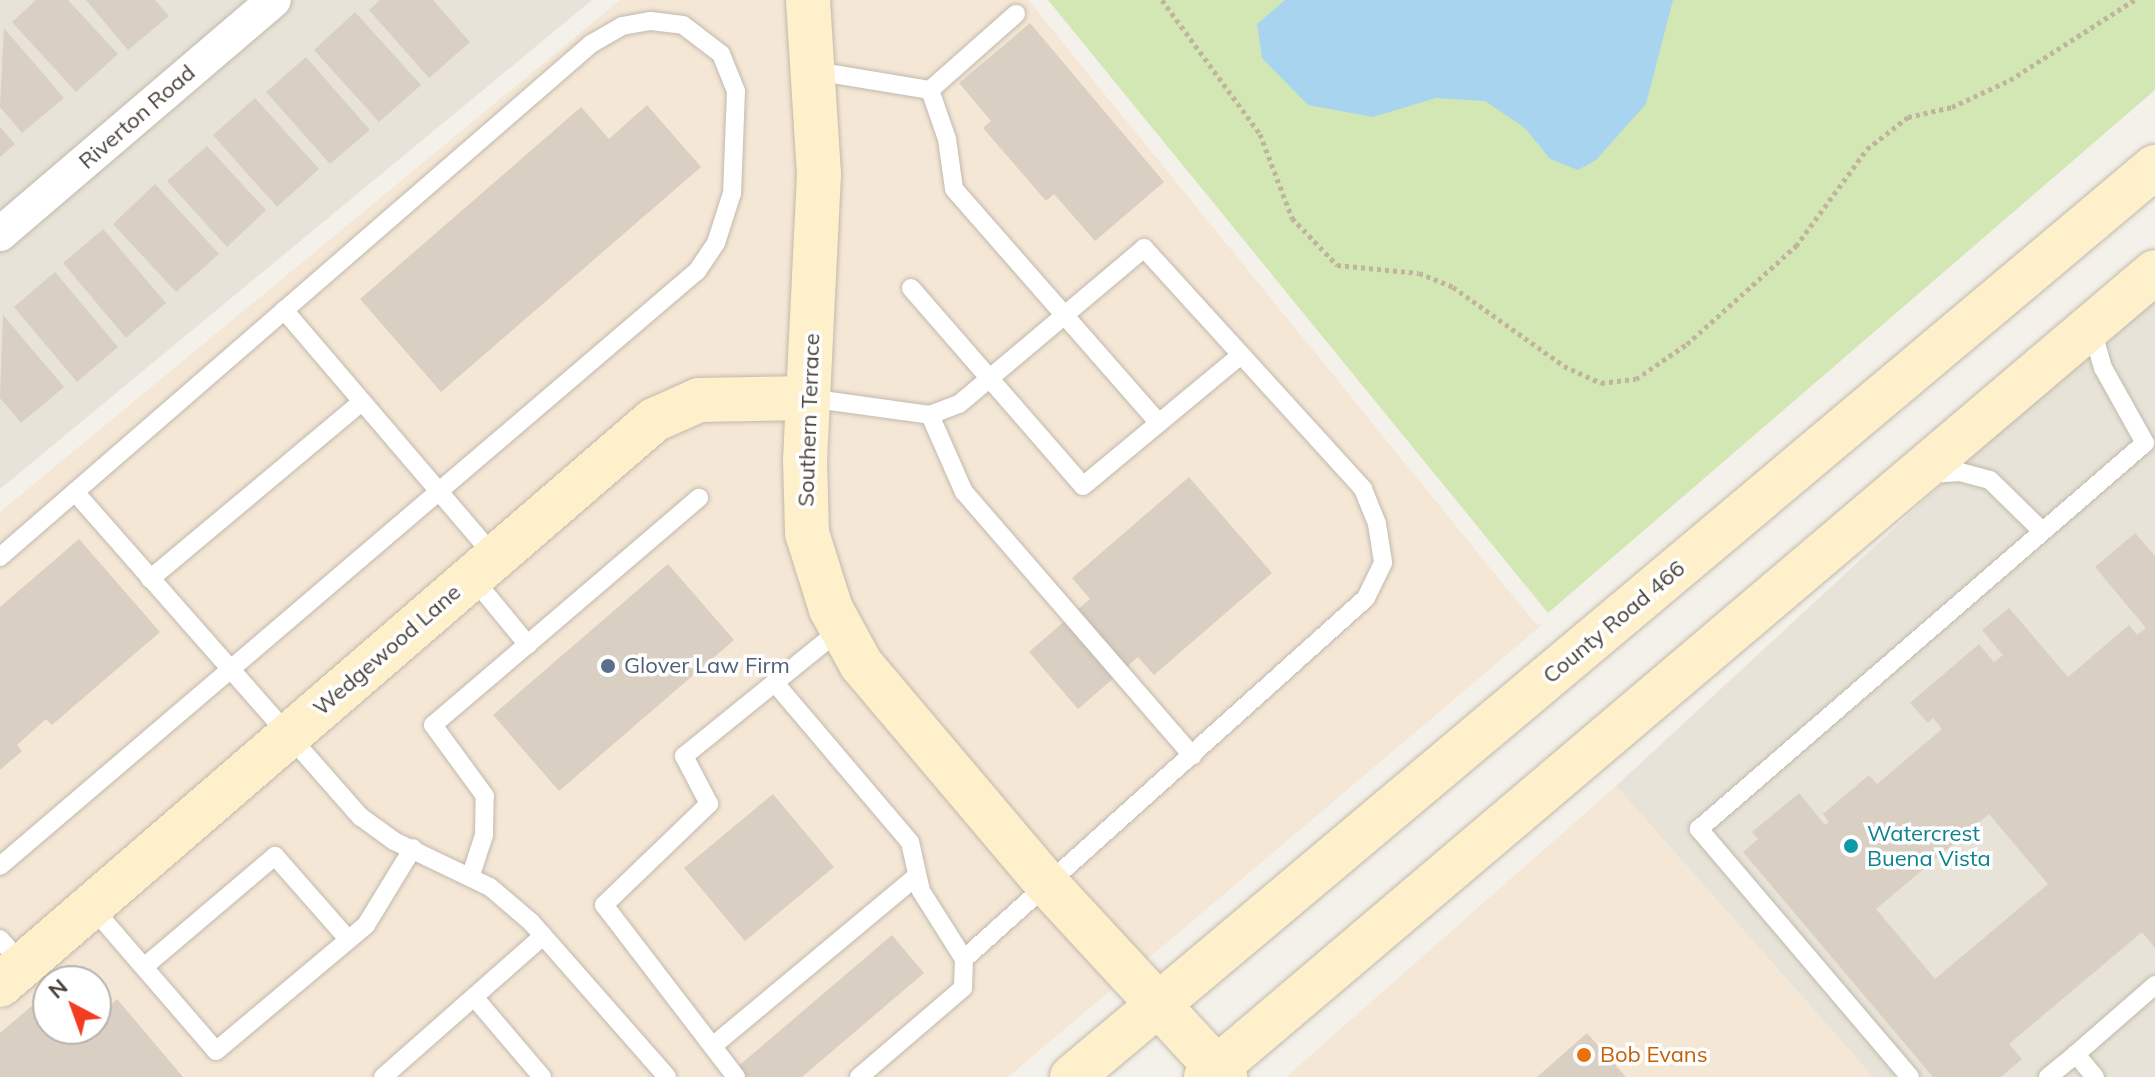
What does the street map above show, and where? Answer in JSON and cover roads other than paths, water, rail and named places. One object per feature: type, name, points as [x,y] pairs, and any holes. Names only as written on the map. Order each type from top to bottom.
[{"type":"main road","name":"Southern Terrace","points":[[808,0],[815,71],[819,174],[808,398],[807,533],[841,629],[861,664],[1047,884],[1159,1005],[1216,1074]]},
{"type":"main road","name":"County Road 466","points":[[1072,1077],[2155,167]]},
{"type":"main road","points":[[1216,1074],[2155,272]]},
{"type":"main road","name":"Wedgewood Lane","points":[[8,963],[91,906],[484,567],[674,409],[729,396],[808,398]]},
{"type":"street","name":"Riverton Road","points":[[0,234],[274,0]]},
{"type":"lane","points":[[930,90],[1016,14]]},
{"type":"lane","points":[[0,557],[591,44],[622,26],[651,21],[683,25],[721,54],[736,91],[732,193],[716,243],[672,294],[0,866]]},
{"type":"lane","points":[[815,71],[930,90]]},
{"type":"lane","points":[[930,90],[947,139],[954,189],[1159,423]]},
{"type":"lane","points":[[808,398],[930,415],[959,404],[1144,248],[1363,489],[1377,524],[1383,563],[1366,598],[964,959]]},
{"type":"lane","points":[[911,288],[1083,486],[1241,355]]},
{"type":"lane","points":[[284,310],[438,491],[528,645]]},
{"type":"lane","points":[[1910,1077],[1699,829],[2040,529],[2145,443],[2103,368],[2091,326]]},
{"type":"lane","points":[[150,579],[362,402]]},
{"type":"lane","points":[[930,415],[964,492],[1193,756]]},
{"type":"lane","points":[[1915,475],[1960,472],[1990,480],[2040,529]]},
{"type":"lane","points":[[75,492],[361,817],[394,841],[471,875],[543,936],[667,1077]]},
{"type":"lane","points":[[471,875],[484,835],[485,796],[433,725],[699,498]]},
{"type":"lane","points":[[736,1077],[604,905],[709,804],[684,756],[841,629]]},
{"type":"lane","points":[[775,683],[910,842],[921,891],[964,959],[963,988],[859,1077]]},
{"type":"lane","points":[[91,906],[216,1051],[366,925],[413,848]]},
{"type":"lane","points":[[144,967],[275,856],[348,939]]},
{"type":"lane","points":[[714,1045],[917,876]]},
{"type":"lane","points":[[383,1077],[543,936]]},
{"type":"lane","points":[[2048,1077],[2155,985]]},
{"type":"lane","points":[[474,997],[542,1077]]},
{"type":"lane","points":[[2076,1054],[2095,1077]]},
{"type":"water","points":[[1285,0],[1673,0],[1646,104],[1596,160],[1578,170],[1550,159],[1525,128],[1485,101],[1436,98],[1373,117],[1308,105],[1262,58],[1257,24]]},
{"type":"place","name":"Glover Law Firm","points":[[608,666]]},
{"type":"place","name":"Watercrest Buena Vista","points":[[1851,846]]},
{"type":"place","name":"Bob Evans","points":[[1584,1055]]}]
